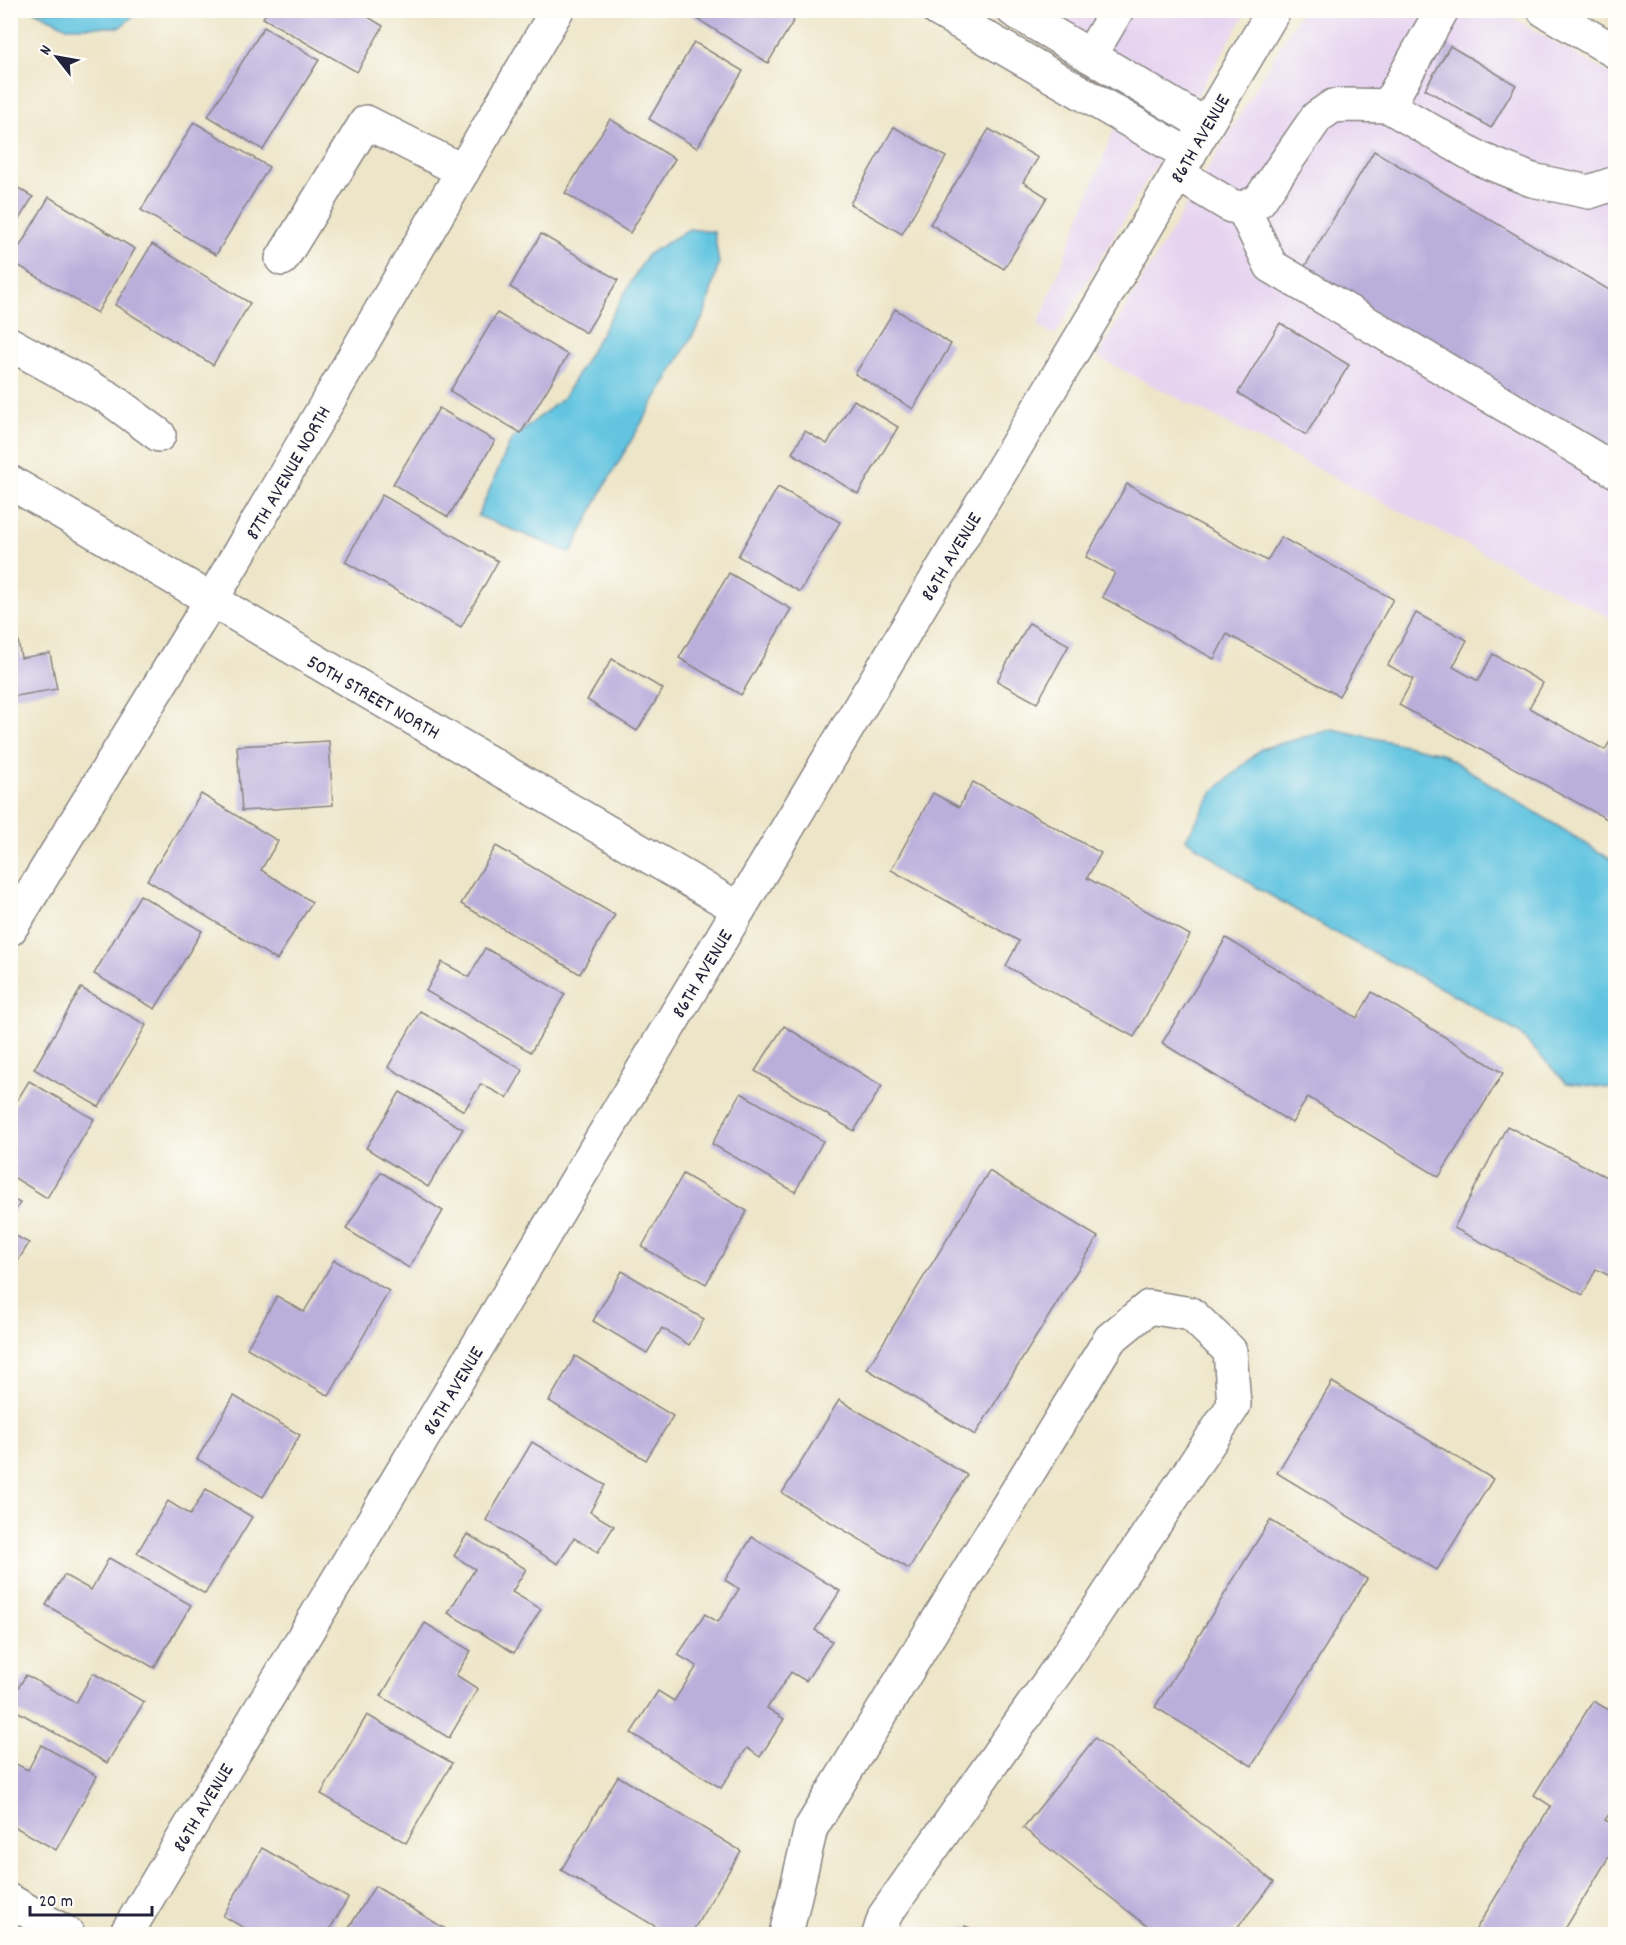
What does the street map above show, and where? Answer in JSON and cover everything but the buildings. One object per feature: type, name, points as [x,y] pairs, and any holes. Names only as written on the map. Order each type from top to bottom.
[{"type":"street","name":"87TH AVENUE NORTH","points":[[10,929],[211,601],[557,10]]},
{"type":"street","points":[[938,10],[1183,164],[1231,206],[1243,208],[1259,201],[1317,117],[1334,106],[1349,105],[1388,106],[1480,159],[1532,180],[1588,192],[1616,183]]},
{"type":"street","points":[[1013,10],[1206,125]]},
{"type":"street","points":[[1090,56],[1117,10]]},
{"type":"street","name":"86TH AVENUE","points":[[126,1935],[740,909],[1274,10]]},
{"type":"street","points":[[1388,106],[1442,10]]},
{"type":"street","points":[[1544,10],[1616,52]]},
{"type":"street","points":[[282,259],[366,122],[463,171]]},
{"type":"street","points":[[1243,208],[1271,266],[1616,471]]},
{"type":"street","points":[[10,344],[109,398],[159,435]]},
{"type":"street","name":"50TH STREET NORTH","points":[[10,482],[740,909]]},
{"type":"street","points":[[786,1935],[811,1828],[1110,1338],[1149,1307],[1191,1314],[1230,1351],[1234,1405],[1061,1665],[885,1916],[879,1935]]},
{"type":"street","points":[[10,1901],[68,1935]]},
{"type":"shaded area","points":[[990,11],[1247,11],[1055,335],[1038,326],[1130,88]]},
{"type":"shaded area","points":[[1301,11],[1501,11],[1615,77],[1615,620],[1097,357]]},
{"type":"water","points":[[34,11],[140,11],[120,27],[67,27]]},
{"type":"water","points":[[689,229],[714,232],[719,263],[704,316],[604,487],[571,553],[478,516],[511,440],[564,397],[647,255]]},
{"type":"water","points":[[1333,729],[1441,753],[1615,862],[1615,1089],[1566,1083],[1519,1033],[1458,997],[1330,930],[1256,887],[1186,839],[1213,792],[1261,749]]}]
